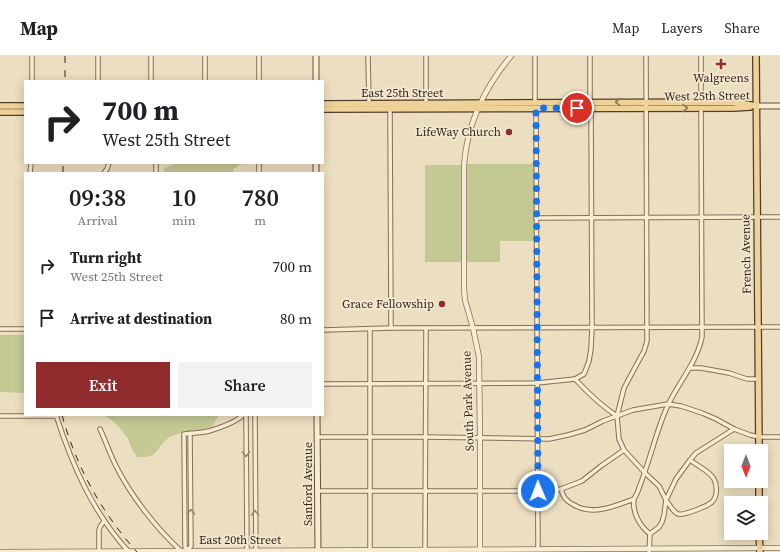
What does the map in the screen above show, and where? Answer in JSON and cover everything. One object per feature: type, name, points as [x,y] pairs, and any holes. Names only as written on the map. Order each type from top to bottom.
[{"type":"main road","points":[[316,56],[316,80]]},
{"type":"main road","name":"French Avenue","points":[[756,56],[759,444]]},
{"type":"main road","name":"West 25th Street","points":[[646,105],[734,102],[756,106]]},
{"type":"main road","name":"East 25th Street","points":[[324,104],[426,103],[479,106]]},
{"type":"main road","points":[[379,109],[383,106],[394,106],[399,104]]},
{"type":"main road","name":"West 25th Street","points":[[536,106],[564,108],[590,105]]},
{"type":"main road","name":"West 25th Street","points":[[479,106],[646,105],[701,108],[756,106]]},
{"type":"main road","points":[[0,106],[24,106]]},
{"type":"main road","name":"East 25th Street","points":[[324,110],[479,106]]},
{"type":"main road","points":[[756,106],[780,106]]},
{"type":"main road","points":[[0,112],[24,112]]},
{"type":"main road","name":"Sanford Avenue","points":[[317,416],[318,551]]},
{"type":"street","points":[[32,56],[32,80]]},
{"type":"street","points":[[98,56],[98,80]]},
{"type":"street","points":[[151,56],[151,80]]},
{"type":"street","points":[[205,56],[205,80]]},
{"type":"street","points":[[259,56],[259,80]]},
{"type":"street","points":[[368,56],[369,104]]},
{"type":"street","points":[[426,56],[426,103]]},
{"type":"street","name":"South Park Avenue","points":[[480,551],[479,357],[465,300],[464,289],[464,165],[466,145],[479,106],[495,77],[511,56]]},
{"type":"street","points":[[535,56],[538,549]]},
{"type":"street","points":[[324,384],[537,384],[575,379],[584,374],[589,361],[592,328],[590,56]]},
{"type":"street","points":[[646,56],[647,341],[644,351],[624,388],[616,416],[619,439],[624,450],[659,486],[673,510],[677,514],[682,515],[712,502],[716,496],[717,489],[715,479],[711,474],[690,460]]},
{"type":"street","points":[[700,102],[701,56]]},
{"type":"street","points":[[650,534],[644,529],[638,519],[635,512],[634,499],[645,473],[660,424],[668,404],[690,368],[701,342],[701,108]]},
{"type":"street","points":[[390,109],[390,328]]},
{"type":"street","points":[[536,218],[780,217]]},
{"type":"street","points":[[324,330],[390,328],[780,327]]},
{"type":"street","points":[[0,329],[24,329]]},
{"type":"street","points":[[370,329],[370,551]]},
{"type":"street","points":[[425,551],[426,329]]},
{"type":"street","points":[[690,368],[701,368],[729,373],[747,379],[758,379]]},
{"type":"street","points":[[575,379],[595,400],[616,416]]},
{"type":"street","points":[[318,437],[549,439],[585,430],[603,421],[640,408],[668,404],[681,406],[702,413],[734,429],[750,435],[759,437],[780,437]]},
{"type":"street","points":[[0,416],[24,416]]},
{"type":"street","points":[[57,416],[75,467],[89,496],[104,521],[128,551]]},
{"type":"street","points":[[190,433],[191,546],[188,550],[185,547],[184,434],[190,433],[208,431],[226,425],[243,416]]},
{"type":"street","points":[[244,416],[247,551]]},
{"type":"street","points":[[254,416],[256,551]]},
{"type":"street","points":[[100,429],[116,466],[130,490],[145,511],[181,551]]},
{"type":"street","points":[[649,550],[650,534],[659,527],[662,522],[666,500],[676,479],[690,460],[700,450],[734,429]]},
{"type":"street","points":[[318,491],[538,491],[561,488],[582,481],[624,450]]},
{"type":"street","points":[[561,488],[565,499],[574,506],[587,510],[606,509],[634,499]]},
{"type":"street","points":[[99,551],[99,530],[104,521]]},
{"type":"street","name":"East 20th Street","points":[[0,552],[188,550],[480,551],[538,549],[760,550],[780,548]]},
{"type":"green space","points":[[175,164],[241,164],[233,169],[234,172],[163,172],[165,168]]},
{"type":"green space","points":[[465,164],[534,164],[534,241],[500,241],[500,262],[465,262]]},
{"type":"green space","points":[[425,165],[462,165],[461,262],[425,262]]},
{"type":"green space","points":[[0,335],[24,335],[24,393],[0,392]]},
{"type":"green space","points":[[105,416],[218,416],[212,427],[182,432],[170,437],[154,454],[144,457],[137,457],[128,439],[114,422]]},
{"type":"railway","points":[[65,56],[65,80]]},
{"type":"railway","points":[[63,164],[63,172]]},
{"type":"railway","points":[[62,416],[82,470],[91,488],[112,521],[137,552]]},
{"type":"place","name":"Walgreens","points":[[721,64]]},
{"type":"place","name":"LifeWay Church","points":[[509,132]]},
{"type":"place","name":"Grace Fellowship","points":[[442,304]]},
{"type":"route","points":[[538,491],[536,108],[577,108]]}]
